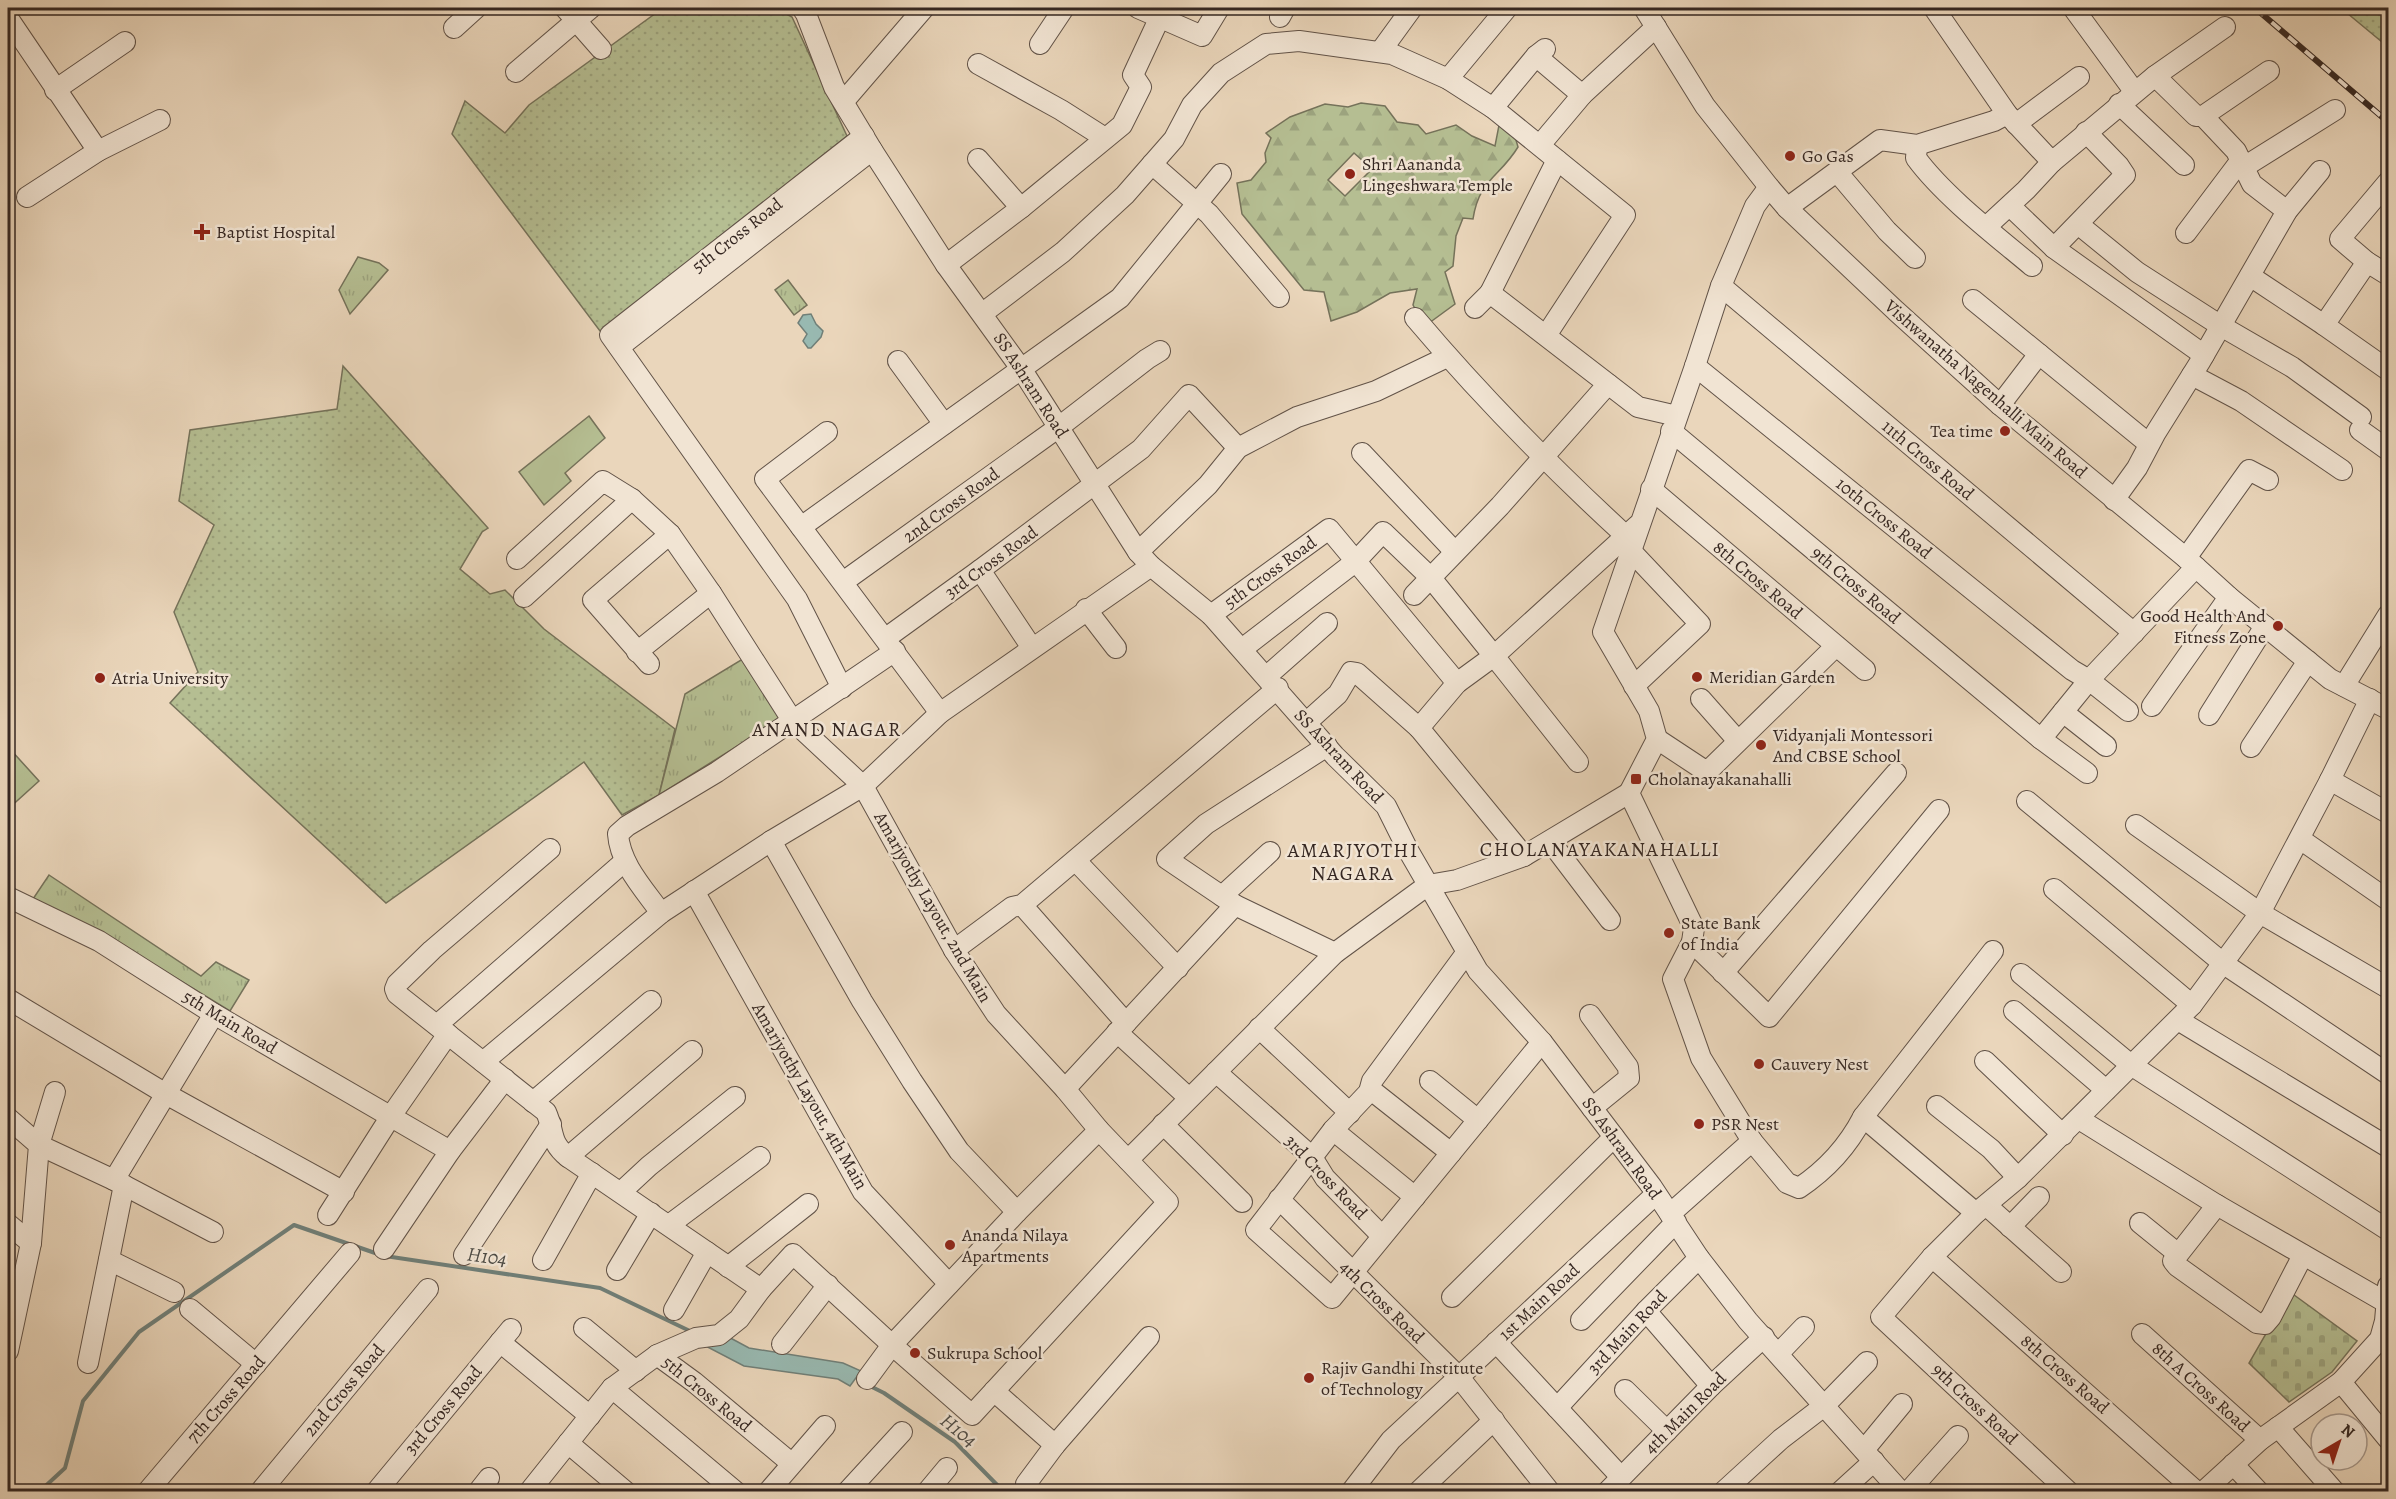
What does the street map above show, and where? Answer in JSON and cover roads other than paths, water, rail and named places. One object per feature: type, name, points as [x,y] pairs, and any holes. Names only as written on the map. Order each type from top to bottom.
[{"type":"street","points":[[454,28],[476,8]]},
{"type":"street","points":[[843,100],[924,8]]},
{"type":"street","points":[[1040,44],[1064,8]]},
{"type":"street","points":[[1137,8],[1198,36],[1205,34],[1219,8]]},
{"type":"street","points":[[1380,52],[1412,8]]},
{"type":"street","points":[[1448,80],[1507,8]]},
{"type":"street","name":"Vishwanatha Nagenhalli Main Road","points":[[1644,8],[1705,106],[1769,187],[1787,208],[1896,311],[2001,405],[2330,679],[2388,709]]},
{"type":"street","points":[[1934,8],[2011,119],[2052,162]]},
{"type":"street","points":[[2077,8],[2074,9],[2127,98],[2184,165]]},
{"type":"street","name":"SS Ashram Road","points":[[808,10],[834,87],[868,143],[946,265],[1022,370],[1144,559],[1211,615],[1327,746],[1386,806],[1408,850],[1478,971],[1542,1042],[1656,1194],[1699,1258],[1748,1321],[1901,1491]]},
{"type":"street","points":[[516,72],[577,11],[601,49]]},
{"type":"street","points":[[946,265],[1022,208],[1122,125],[1141,87],[1132,75],[1159,19]]},
{"type":"street","points":[[1540,146],[1582,95],[1656,27]]},
{"type":"street","points":[[1986,227],[2086,132],[2155,76],[2225,27]]},
{"type":"street","points":[[10,28],[98,151]]},
{"type":"street","points":[[983,314],[1063,252],[1125,195],[1174,139],[1192,105],[1221,73],[1266,44],[1299,41],[1392,54],[1448,80],[1493,108],[1625,215],[1547,334]]},
{"type":"street","points":[[56,90],[125,42]]},
{"type":"street","points":[[1493,108],[1540,53],[1582,95]]},
{"type":"street","points":[[978,64],[1061,110],[1105,138]]},
{"type":"street","points":[[2155,76],[2196,116],[2204,116],[2269,71]]},
{"type":"street","points":[[1787,208],[1838,173],[1880,140],[1917,145],[1995,121],[2011,119],[2079,77]]},
{"type":"street","points":[[2186,232],[2242,164],[2335,111]]},
{"type":"street","points":[[2204,116],[2236,151],[2252,184],[2287,212]]},
{"type":"street","points":[[27,197],[98,151],[160,120]]},
{"type":"street","points":[[2054,248],[2125,175],[2123,170],[2086,132]]},
{"type":"street","name":"5th Cross Road","points":[[842,688],[797,599],[615,341],[868,143]]},
{"type":"street","points":[[1917,145],[1916,158],[1927,172],[2032,266]]},
{"type":"street","points":[[978,159],[1022,208]]},
{"type":"street","points":[[1475,308],[1490,293],[1557,160]]},
{"type":"street","points":[[1152,164],[1209,214],[1279,297]]},
{"type":"street","points":[[2114,500],[2137,468],[2287,212],[2320,171]]},
{"type":"street","points":[[1838,173],[1887,231],[1915,258]]},
{"type":"street","points":[[801,526],[1120,298],[1221,174]]},
{"type":"street","points":[[2388,182],[2340,239],[2367,262],[2388,275]]},
{"type":"street","points":[[1769,187],[1755,206],[1721,286],[1695,366],[1632,536],[1603,632],[1649,711],[1657,739],[1707,772],[1836,646]]},
{"type":"street","points":[[2010,206],[2054,248],[2204,355]]},
{"type":"street","points":[[2078,224],[2137,272],[2221,326],[2292,367],[2360,423],[2388,450]]},
{"type":"street","points":[[2324,325],[2367,262]]},
{"type":"street","points":[[2250,276],[2388,370]]},
{"type":"street","name":"11th Cross Road","points":[[1721,286],[2134,633]]},
{"type":"street","points":[[1490,293],[1547,334],[1638,407],[1674,423]]},
{"type":"street","points":[[1974,300],[2149,444]]},
{"type":"street","points":[[1415,318],[1447,357],[1544,458],[1632,536],[1700,624],[1634,686]]},
{"type":"street","name":"2nd Cross Road","points":[[843,582],[1059,427],[1160,351]]},
{"type":"street","points":[[2001,405],[2039,354]]},
{"type":"street","points":[[483,1062],[661,913],[771,841],[863,786],[940,713],[1086,609],[1144,559],[1238,448],[1297,417],[1376,391],[1447,357]]},
{"type":"street","points":[[898,361],[944,424]]},
{"type":"street","name":"10th Cross Road","points":[[1695,366],[2128,711]]},
{"type":"street","points":[[2192,375],[2241,401],[2342,470]]},
{"type":"street","points":[[1414,595],[1544,458],[1608,384]]},
{"type":"street","name":"3rd Cross Road","points":[[625,861],[618,834],[627,826],[717,772],[842,688],[890,644],[980,570],[1141,449],[1189,395],[1238,448]]},
{"type":"street","name":"9th Cross Road","points":[[1674,423],[2041,739],[2087,773]]},
{"type":"street","points":[[827,432],[765,478],[940,713]]},
{"type":"street","points":[[1362,453],[1455,552]]},
{"type":"street","points":[[2041,739],[2063,712],[2081,675],[2134,633],[2191,563],[2249,470],[2268,480]]},
{"type":"street","name":"Amarjyothy Layout, 2nd Main","points":[[517,559],[603,481],[632,499],[670,534],[711,593],[792,720],[863,786],[954,950],[996,1014],[1099,1130],[1168,1203],[994,1391]]},
{"type":"street","name":"8th Cross Road","points":[[1651,489],[1865,670]]},
{"type":"street","points":[[524,597],[632,499]]},
{"type":"street","name":"5th Cross Road","points":[[1211,615],[1329,529],[1355,562]]},
{"type":"street","points":[[1242,649],[1355,562],[1383,532],[1431,578],[1578,762]]},
{"type":"street","points":[[670,534],[592,600],[643,658],[711,593]]},
{"type":"street","points":[[1419,728],[1457,683],[1494,656],[1632,536]]},
{"type":"street","points":[[1355,562],[1457,683]]},
{"type":"street","points":[[980,570],[1032,648]]},
{"type":"street","points":[[2152,706],[2229,597]]},
{"type":"street","points":[[1086,609],[1116,648]]},
{"type":"street","points":[[2344,686],[2388,615]]},
{"type":"street","points":[[954,950],[1012,908],[1022,905],[1076,861],[1272,682],[1327,623]]},
{"type":"street","points":[[2209,715],[2265,626]]},
{"type":"street","points":[[2251,747],[2308,661]]},
{"type":"street","points":[[1307,722],[1338,694],[1349,674],[1354,671],[1419,728],[1524,856]]},
{"type":"street","points":[[1701,699],[1738,741]]},
{"type":"street","points":[[1932,1257],[2063,1135],[2192,1005],[2260,914],[2331,780],[2370,699]]},
{"type":"street","points":[[2063,712],[2106,746]]},
{"type":"street","points":[[1128,1160],[1335,953],[1428,885],[1457,880],[1524,856],[1629,793],[1657,739]]},
{"type":"street","points":[[1327,746],[1206,824],[1167,859],[1229,901],[1335,953]]},
{"type":"street","points":[[1723,973],[1896,773]]},
{"type":"street","points":[[2331,780],[2388,813]]},
{"type":"street","points":[[1629,793],[1694,928],[1692,942],[1674,979],[1701,1058],[1752,1141],[1787,1183],[1799,1188],[1815,1177],[1842,1150],[1863,1117],[1993,951]]},
{"type":"street","points":[[2027,801],[2224,964],[2388,1074]]},
{"type":"street","points":[[1692,942],[1769,1017],[1939,810]]},
{"type":"street","points":[[2136,825],[2260,914],[2388,988]]},
{"type":"street","points":[[2300,839],[2388,900]]},
{"type":"street","points":[[771,841],[862,1001],[912,1081],[959,1150],[1017,1212]]},
{"type":"street","points":[[1550,842],[1610,920]]},
{"type":"street","points":[[550,849],[432,950],[397,984],[395,989],[397,994],[546,1112],[557,1148],[568,1157],[761,1288]]},
{"type":"street","points":[[1065,1089],[1178,968],[1270,852]]},
{"type":"street","points":[[328,1215],[443,1030],[625,861],[661,913]]},
{"type":"street","points":[[1076,861],[1178,968]]},
{"type":"street","points":[[2054,889],[2192,1005]]},
{"type":"street","name":"Amarjyothy Layout, 4th Main","points":[[694,891],[863,1192],[950,1284]]},
{"type":"street","name":"5th Main Road","points":[[8,897],[99,941],[214,1014],[450,1151]]},
{"type":"street","points":[[1022,905],[1121,1028],[1189,1098]]},
{"type":"street","points":[[1467,952],[1372,1081],[1369,1092],[1334,1130],[1256,1230],[1332,1298],[1542,1042]]},
{"type":"street","points":[[2021,974],[2131,1065],[2388,1230]]},
{"type":"street","points":[[8,999],[166,1094],[344,1192]]},
{"type":"street","points":[[533,1102],[651,1001]]},
{"type":"street","points":[[2014,1011],[2106,1090]]},
{"type":"street","points":[[88,1364],[109,1260],[119,1183],[166,1094],[214,1014]]},
{"type":"street","points":[[1590,1014],[1628,1067],[1629,1078],[1592,1108]]},
{"type":"street","points":[[2178,1020],[2388,1147]]},
{"type":"street","points":[[1259,1029],[1350,1113]]},
{"type":"street","points":[[568,1157],[692,1052]]},
{"type":"street","points":[[1985,1061],[2063,1135]]},
{"type":"street","name":"3rd Cross Road","points":[[1216,1072],[1312,1157],[1325,1178],[1382,1236]]},
{"type":"street","points":[[384,1249],[450,1151],[505,1079]]},
{"type":"street","points":[[1430,1081],[1478,1120]]},
{"type":"street","points":[[8,1351],[10,1328],[31,1243],[39,1145],[55,1092]]},
{"type":"street","points":[[1369,1092],[1375,1093],[1450,1153]]},
{"type":"street","points":[[621,1192],[649,1166],[735,1096]]},
{"type":"street","points":[[1937,1106],[1991,1149],[2018,1178]]},
{"type":"street","points":[[1863,1117],[1981,1210],[2010,1227],[2061,1272]]},
{"type":"street","points":[[8,1118],[39,1145],[213,1232]]},
{"type":"street","points":[[2079,1119],[2217,1205],[2303,1255],[2388,1294],[2385,1322],[2380,1339],[2341,1382],[2260,1440],[2203,1491]]},
{"type":"street","points":[[464,1255],[551,1124]]},
{"type":"street","points":[[1163,1124],[1242,1202]]},
{"type":"street","points":[[867,1379],[892,1345],[1017,1212],[1099,1130]]},
{"type":"street","points":[[1334,1130],[1415,1197]]},
{"type":"street","points":[[1452,1297],[1614,1137]]},
{"type":"street","points":[[1581,1320],[1673,1218],[1752,1141]]},
{"type":"street","points":[[669,1225],[760,1158]]},
{"type":"street","points":[[543,1260],[592,1173]]},
{"type":"street","name":"1st Main Road","points":[[1352,1491],[1391,1440],[1656,1194]]},
{"type":"street","points":[[2010,1227],[2039,1197]]},
{"type":"street","name":"4th Cross Road","points":[[1279,1199],[1459,1377],[1550,1491]]},
{"type":"street","points":[[728,1267],[808,1204]]},
{"type":"street","points":[[2217,1205],[2173,1261],[2261,1324],[2271,1317],[2303,1255]]},
{"type":"street","points":[[617,1270],[651,1213]]},
{"type":"street","points":[[2140,1223],[2177,1253]]},
{"type":"street","points":[[8,1224],[31,1243]]},
{"type":"street","points":[[674,1311],[708,1252]]},
{"type":"street","name":"7th Cross Road","points":[[147,1491],[350,1253]]},
{"type":"street","points":[[657,1355],[703,1337],[719,1335],[739,1319],[761,1288],[793,1254],[972,1415],[994,1391],[1055,1445]]},
{"type":"street","name":"9th Cross Road","points":[[1932,1257],[1881,1317],[2069,1491]]},
{"type":"street","name":"8th Cross Road","points":[[1932,1257],[2197,1491]]},
{"type":"street","name":"3rd Main Road","points":[[1557,1408],[1646,1311],[1699,1258]]},
{"type":"street","points":[[109,1260],[174,1292]]},
{"type":"street","points":[[782,1344],[828,1286]]},
{"type":"street","name":"2nd Cross Road","points":[[260,1491],[428,1289]]},
{"type":"street","points":[[190,1309],[256,1364]]},
{"type":"street","points":[[1646,1311],[1711,1386]]},
{"type":"street","points":[[1779,1353],[1804,1327]]},
{"type":"street","points":[[584,1328],[636,1371]]},
{"type":"street","name":"8th A Cross Road","points":[[2142,1334],[2260,1440]]},
{"type":"street","name":"3rd Cross Road","points":[[376,1491],[506,1336],[559,1390],[590,1416]]},
{"type":"street","points":[[1026,1484],[1055,1445],[1149,1337]]},
{"type":"street","name":"4th Main Road","points":[[1607,1491],[1711,1386],[1764,1337]]},
{"type":"street","points":[[1496,1342],[1621,1477]]},
{"type":"street","name":"5th Cross Road","points":[[529,1491],[612,1389],[657,1355],[694,1382],[791,1463]]},
{"type":"street","points":[[1723,1491],[1781,1439],[1824,1406],[1867,1362]]},
{"type":"street","points":[[2341,1382],[2388,1439]]},
{"type":"street","points":[[612,1389],[736,1491]]},
{"type":"street","points":[[1625,1390],[1667,1431]]},
{"type":"street","points":[[1840,1491],[1869,1455],[1902,1404]]},
{"type":"street","points":[[1418,1491],[1494,1420]]},
{"type":"street","points":[[768,1491],[825,1426]]},
{"type":"street","points":[[2278,1426],[2334,1491]]},
{"type":"street","points":[[847,1491],[902,1432]]},
{"type":"street","points":[[1908,1491],[1958,1436]]},
{"type":"street","points":[[568,1443],[626,1491]]},
{"type":"street","points":[[2233,1464],[2259,1491]]},
{"type":"street","points":[[927,1491],[946,1468]]},
{"type":"water","points":[[811,314],[823,331],[821,337],[811,348],[808,348],[803,341],[807,334],[798,323],[803,315]]},
{"type":"water","points":[[723,1334],[749,1348],[843,1363],[861,1371],[850,1386],[838,1379],[744,1366],[696,1341]]},
{"type":"waterway","name":"H104","points":[[39,1492],[65,1468],[83,1401],[139,1332],[294,1225],[378,1254]]},
{"type":"waterway","name":"H104","points":[[385,1256],[600,1288],[692,1332]]},
{"type":"waterway","name":"H104","points":[[870,1386],[884,1393],[955,1442],[1004,1492]]},
{"type":"railway","points":[[2255,8],[2388,122]]},
{"type":"place","name":"Go Gas","points":[[1790,156]]},
{"type":"place","name":"Shri Aananda Lingeshwara Temple","points":[[1350,174]]},
{"type":"place","name":"Baptist Hospital","points":[[202,232]]},
{"type":"place","name":"Tea time","points":[[2005,431]]},
{"type":"place","name":"Good Health And Fitness Zone","points":[[2278,626]]},
{"type":"place","name":"Meridian Garden","points":[[1697,677]]},
{"type":"place","name":"Atria University","points":[[100,678]]},
{"type":"place","name":"Vidyanjali Montessori And CBSE School","points":[[1761,745]]},
{"type":"place","name":"Cholanayakanahalli","points":[[1636,779]]},
{"type":"place","name":"State Bank of India","points":[[1669,933]]},
{"type":"place","name":"Cauvery Nest","points":[[1759,1064]]},
{"type":"place","name":"PSR Nest","points":[[1699,1124]]},
{"type":"place","name":"Ananda Nilaya Apartments","points":[[950,1245]]},
{"type":"place","name":"Sukrupa School","points":[[915,1353]]},
{"type":"place","name":"Rajiv Gandhi Institute of Technology","points":[[1309,1378]]},
{"type":"district","name":"ANAND NAGAR","points":[[827,729]]},
{"type":"district","name":"CHOLANAYAKANAHALLI","points":[[1600,849]]},
{"type":"district","name":"AMARJYOTHI NAGARA","points":[[1353,862]]}]
